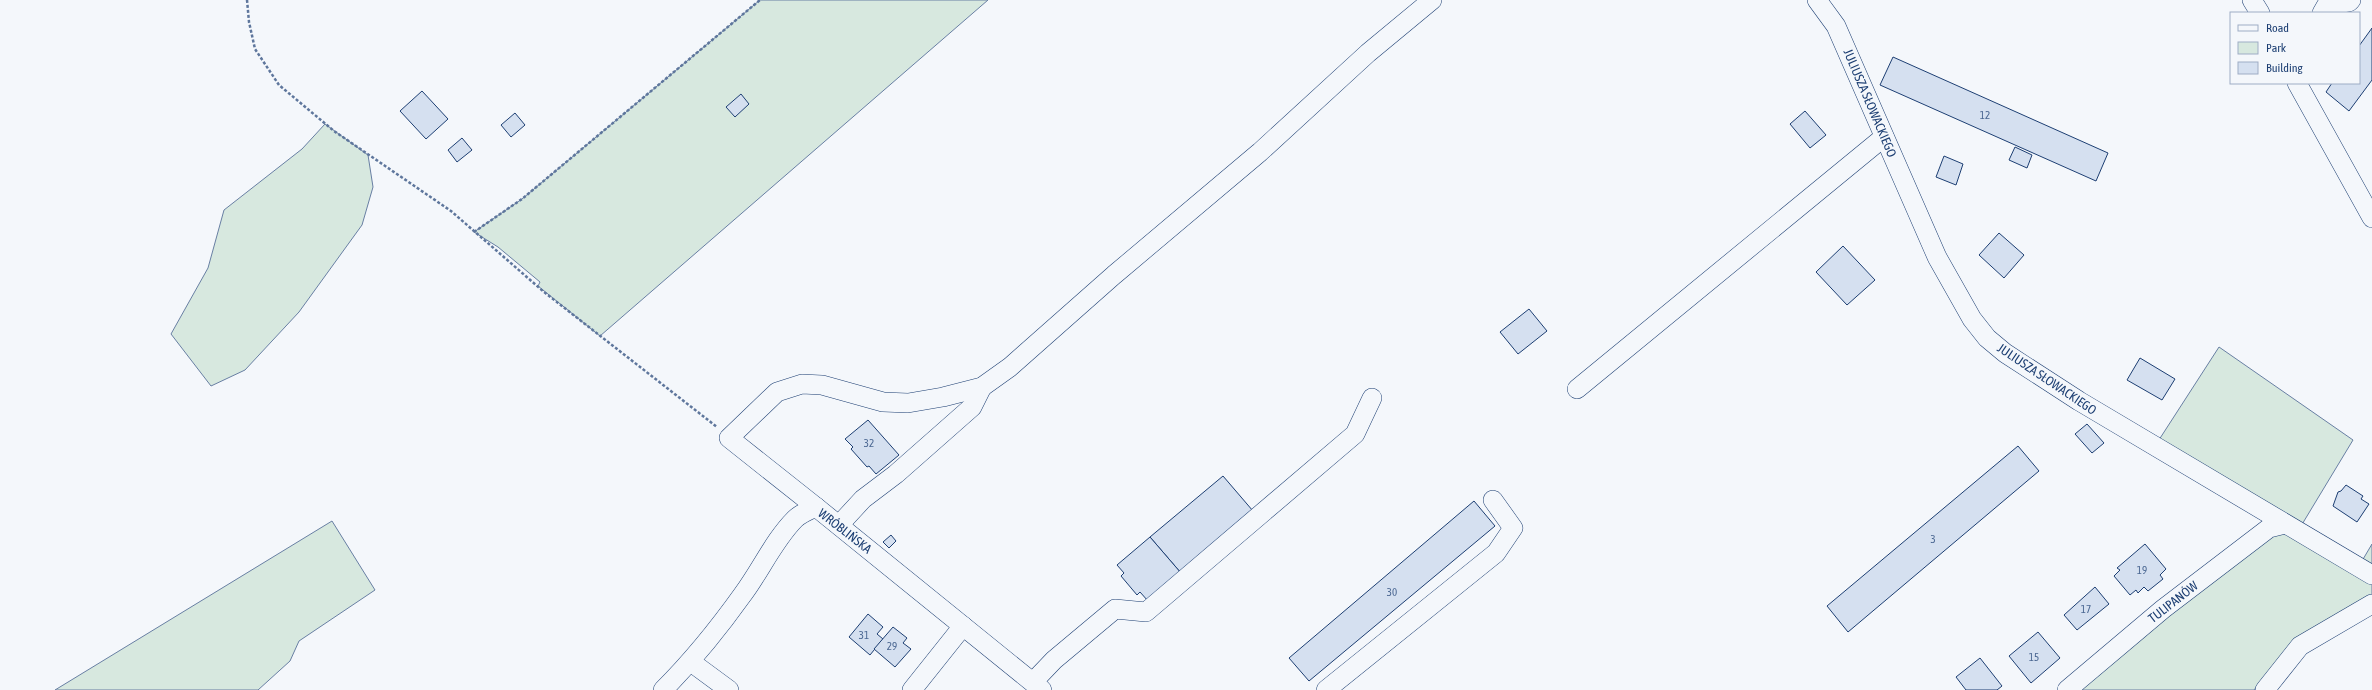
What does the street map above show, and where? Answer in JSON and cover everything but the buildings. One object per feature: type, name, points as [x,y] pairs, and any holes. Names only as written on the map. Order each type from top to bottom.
[{"type":"street","points":[[816,507],[729,438],[777,392],[802,384],[822,385],[883,402],[908,403],[943,397],[982,386],[1010,367],[1260,152],[1368,53],[1432,0]]},
{"type":"street","name":"JULIUSZA SŁOWACKIEGO","points":[[1817,0],[1836,26],[1937,257],[1972,319],[1987,338],[2005,353],[2079,402],[2372,575]]},
{"type":"street","points":[[2252,0],[2259,12]]},
{"type":"street","points":[[2323,12],[2326,6],[2349,2],[2351,0]]},
{"type":"street","points":[[2298,84],[2372,218]]},
{"type":"street","points":[[1577,389],[1884,137]]},
{"type":"street","points":[[839,525],[863,499],[946,432],[972,407],[982,386]]},
{"type":"street","points":[[943,397],[946,432]]},
{"type":"street","points":[[1038,686],[1054,660],[1115,609],[1146,612],[1355,434],[1372,398]]},
{"type":"street","points":[[1326,690],[1496,553],[1513,528],[1492,500]]},
{"type":"street","name":"WRÓBLIŃSKA","points":[[663,690],[691,662],[713,636],[758,574],[777,542],[796,518],[816,507],[1038,686]]},
{"type":"street","name":"TULIPANÓW","points":[[2067,690],[2163,609],[2257,537],[2269,528],[2285,524]]},
{"type":"street","points":[[2265,690],[2300,646],[2372,604]]},
{"type":"street","points":[[912,690],[963,626]]},
{"type":"street","points":[[691,662],[729,690]]},
{"type":"path","points":[[247,0],[249,22],[255,49],[279,85],[334,131],[444,207],[544,292],[729,438]]},
{"type":"path","points":[[474,232],[522,199],[760,0]]},
{"type":"green space","points":[[760,0],[988,0],[600,336],[538,286],[540,282],[498,247],[474,232],[522,199]]},
{"type":"green space","points":[[325,124],[368,155],[373,187],[362,225],[299,312],[245,370],[211,386],[171,334],[208,268],[224,210],[302,149]]},
{"type":"green space","points":[[2219,347],[2353,440],[2298,531],[2359,566],[2372,544],[2372,606],[2262,680],[2254,690],[2080,690],[2277,525],[2155,446]]},
{"type":"green space","points":[[332,521],[375,590],[299,641],[290,661],[258,690],[55,690]]}]
